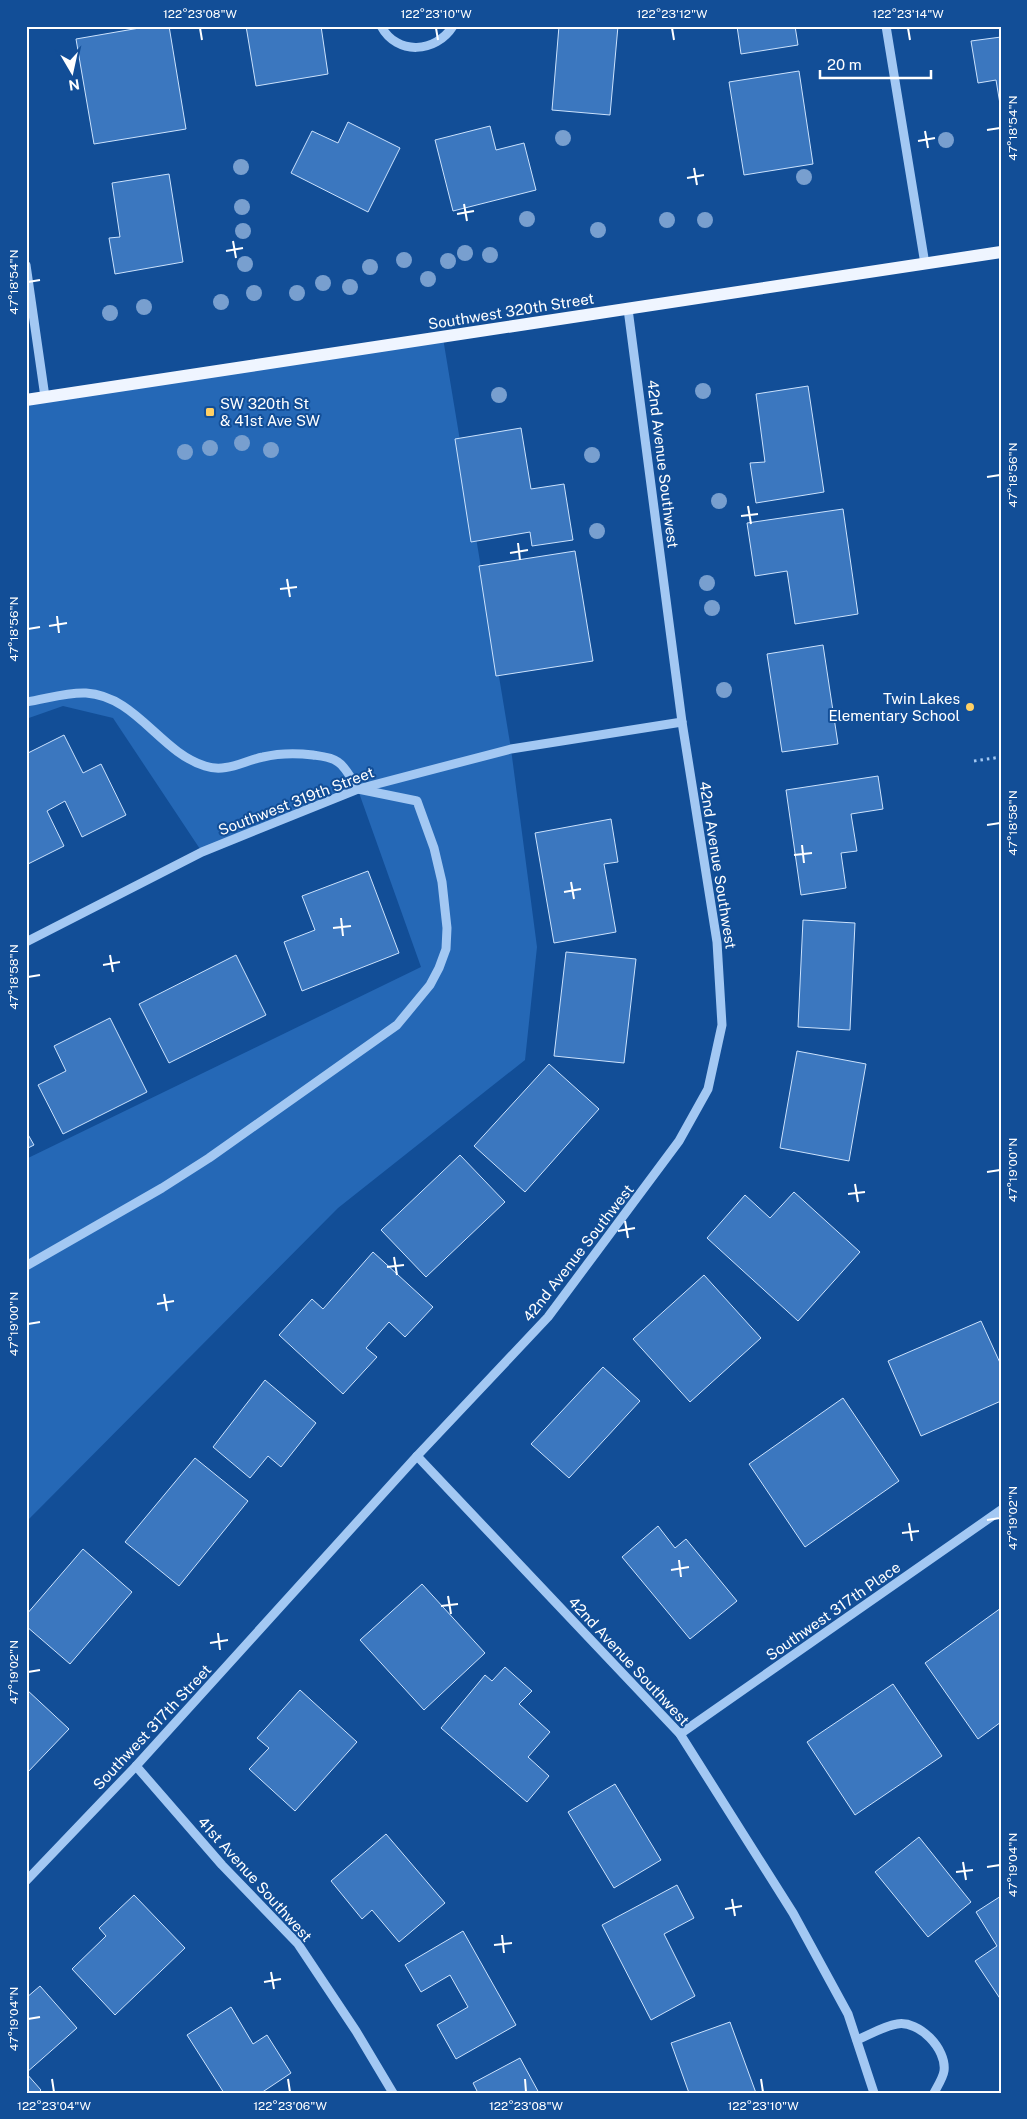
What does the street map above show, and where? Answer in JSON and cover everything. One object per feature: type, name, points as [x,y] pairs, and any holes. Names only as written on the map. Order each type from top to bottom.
[{"type":"main road","name":"Southwest 320th Street","points":[[26,400],[1001,252]]},
{"type":"street","points":[[381,26],[384,33],[395,42],[408,48],[422,48],[436,44],[447,35],[453,26]]},
{"type":"street","points":[[886,26],[925,264]]},
{"type":"street","points":[[26,265],[45,397]]},
{"type":"street","name":"42nd Avenue Southwest","points":[[628,309],[682,722],[717,942],[722,1025],[708,1089],[679,1141],[548,1317],[417,1456],[680,1734],[793,1913],[848,2014],[874,2093]]},
{"type":"street","points":[[26,702],[88,693],[109,698],[140,720],[174,749],[204,766],[223,769],[264,757],[284,754],[321,756],[339,762],[358,789],[417,801],[434,848],[442,882],[447,928],[446,949],[439,968],[430,985],[396,1025],[255,1127],[162,1188],[26,1266]]},
{"type":"street","name":"Southwest 319th Street","points":[[26,942],[202,852],[358,789],[511,749],[682,722]]},
{"type":"street","name":"Southwest 317th Street","points":[[26,1880],[136,1766],[417,1456]]},
{"type":"street","name":"Southwest 317th Place","points":[[680,1734],[1001,1510]]},
{"type":"street","name":"41st Avenue Southwest","points":[[136,1766],[222,1865],[298,1944],[356,2031],[394,2093]]},
{"type":"street","points":[[857,2040],[898,2024],[920,2028],[930,2037],[941,2057],[944,2071],[934,2093]]},
{"type":"path","points":[[974,761],[1001,757]]},
{"type":"shaded area","points":[[443,338],[511,749],[537,947],[525,1060],[338,1208],[26,1522],[26,1159],[421,967],[358,790],[202,852],[113,718],[63,706],[26,719],[26,400]]},
{"type":"building","points":[[151,26],[169,26],[186,129],[94,144],[76,39]]},
{"type":"building","points":[[246,26],[321,26],[328,74],[256,86]]},
{"type":"building","points":[[559,26],[618,26],[610,115],[552,110]]},
{"type":"building","points":[[737,26],[795,26],[798,45],[741,54]]},
{"type":"building","points":[[1001,37],[1001,110],[996,80],[978,83],[971,41]]},
{"type":"building","points":[[799,71],[813,164],[744,175],[729,82]]},
{"type":"building","points":[[348,122],[400,148],[368,212],[291,173],[312,131],[338,143]]},
{"type":"building","points":[[490,126],[496,150],[524,143],[536,190],[453,211],[435,140]]},
{"type":"building","points":[[169,174],[183,262],[115,274],[109,238],[120,237],[112,183]]},
{"type":"building","points":[[808,386],[824,492],[756,503],[750,463],[765,462],[756,394]]},
{"type":"building","points":[[521,428],[531,489],[564,484],[573,540],[532,546],[530,532],[471,542],[455,439]]},
{"type":"building","points":[[843,509],[858,614],[795,624],[787,571],[755,576],[747,523]]},
{"type":"building","points":[[575,551],[593,661],[496,676],[479,566]]},
{"type":"building","points":[[823,645],[838,744],[782,752],[767,654]]},
{"type":"building","points":[[64,735],[83,773],[101,764],[126,815],[82,837],[65,801],[47,811],[64,846],[26,865],[26,754]]},
{"type":"building","points":[[878,776],[883,809],[851,814],[857,851],[841,853],[846,888],[801,895],[786,790]]},
{"type":"building","points":[[611,819],[618,862],[604,864],[616,932],[554,943],[535,833]]},
{"type":"building","points":[[368,871],[399,953],[302,991],[284,942],[315,930],[302,896]]},
{"type":"building","points":[[803,920],[855,923],[850,1030],[798,1027]]},
{"type":"building","points":[[566,952],[636,959],[624,1063],[554,1056]]},
{"type":"building","points":[[236,955],[266,1015],[169,1063],[139,1004]]},
{"type":"building","points":[[110,1018],[147,1092],[63,1134],[38,1085],[66,1071],[54,1046]]},
{"type":"building","points":[[797,1051],[866,1064],[849,1161],[780,1148]]},
{"type":"building","points":[[549,1064],[599,1109],[525,1192],[474,1146]]},
{"type":"building","points":[[26,1131],[34,1145],[26,1149]]},
{"type":"building","points":[[460,1155],[505,1202],[426,1277],[381,1230]]},
{"type":"building","points":[[794,1192],[860,1252],[798,1321],[707,1238],[745,1195],[770,1218]]},
{"type":"building","points":[[373,1252],[433,1307],[405,1337],[389,1322],[366,1348],[377,1357],[343,1394],[279,1335],[312,1299],[323,1309]]},
{"type":"building","points":[[704,1275],[761,1338],[690,1402],[633,1339]]},
{"type":"building","points":[[981,1321],[1001,1365],[1001,1401],[921,1436],[888,1361]]},
{"type":"building","points":[[603,1367],[640,1401],[569,1478],[531,1444]]},
{"type":"building","points":[[265,1380],[316,1423],[281,1467],[268,1456],[250,1478],[213,1447]]},
{"type":"building","points":[[843,1398],[899,1481],[805,1547],[749,1464]]},
{"type":"building","points":[[195,1458],[248,1501],[179,1586],[125,1542]]},
{"type":"building","points":[[658,1526],[675,1548],[686,1539],[737,1601],[690,1639],[622,1557]]},
{"type":"building","points":[[83,1549],[132,1592],[70,1664],[26,1626],[26,1615]]},
{"type":"building","points":[[422,1584],[485,1653],[424,1710],[360,1640]]},
{"type":"building","points":[[1001,1608],[1001,1722],[978,1739],[925,1663]]},
{"type":"building","points":[[505,1667],[532,1691],[519,1704],[550,1732],[528,1757],[549,1776],[527,1802],[441,1728],[485,1675],[492,1681]]},
{"type":"building","points":[[893,1684],[942,1756],[855,1815],[807,1742]]},
{"type":"building","points":[[26,1689],[69,1729],[26,1774]]},
{"type":"building","points":[[300,1690],[357,1742],[295,1811],[249,1769],[269,1748],[257,1738]]},
{"type":"building","points":[[615,1784],[661,1860],[614,1888],[568,1812]]},
{"type":"building","points":[[386,1834],[445,1903],[399,1942],[372,1910],[362,1919],[331,1881]]},
{"type":"building","points":[[919,1837],[971,1902],[928,1937],[875,1872]]},
{"type":"building","points":[[677,1885],[694,1918],[664,1934],[695,1996],[651,2020],[602,1925]]},
{"type":"building","points":[[134,1895],[185,1948],[115,2015],[72,1969],[106,1936],[99,1928]]},
{"type":"building","points":[[1001,1896],[1001,2000],[975,1961],[997,1946],[976,1912]]},
{"type":"building","points":[[463,1931],[516,2025],[456,2059],[437,2025],[468,2007],[450,1975],[421,1992],[405,1965]]},
{"type":"building","points":[[40,1986],[77,2028],[26,2073],[26,1998]]},
{"type":"building","points":[[231,2007],[253,2044],[267,2035],[291,2073],[261,2093],[224,2093],[187,2035]]},
{"type":"building","points":[[730,2022],[756,2093],[689,2093],[671,2043]]},
{"type":"building","points":[[520,2058],[539,2093],[478,2093],[473,2083]]},
{"type":"building","points":[[26,2073],[41,2090],[38,2093],[26,2093]]},
{"type":"place","name":"SW 320th St & 41st Ave SW","points":[[210,412]]},
{"type":"place","name":"Twin Lakes Elementary School","points":[[970,707]]}]
